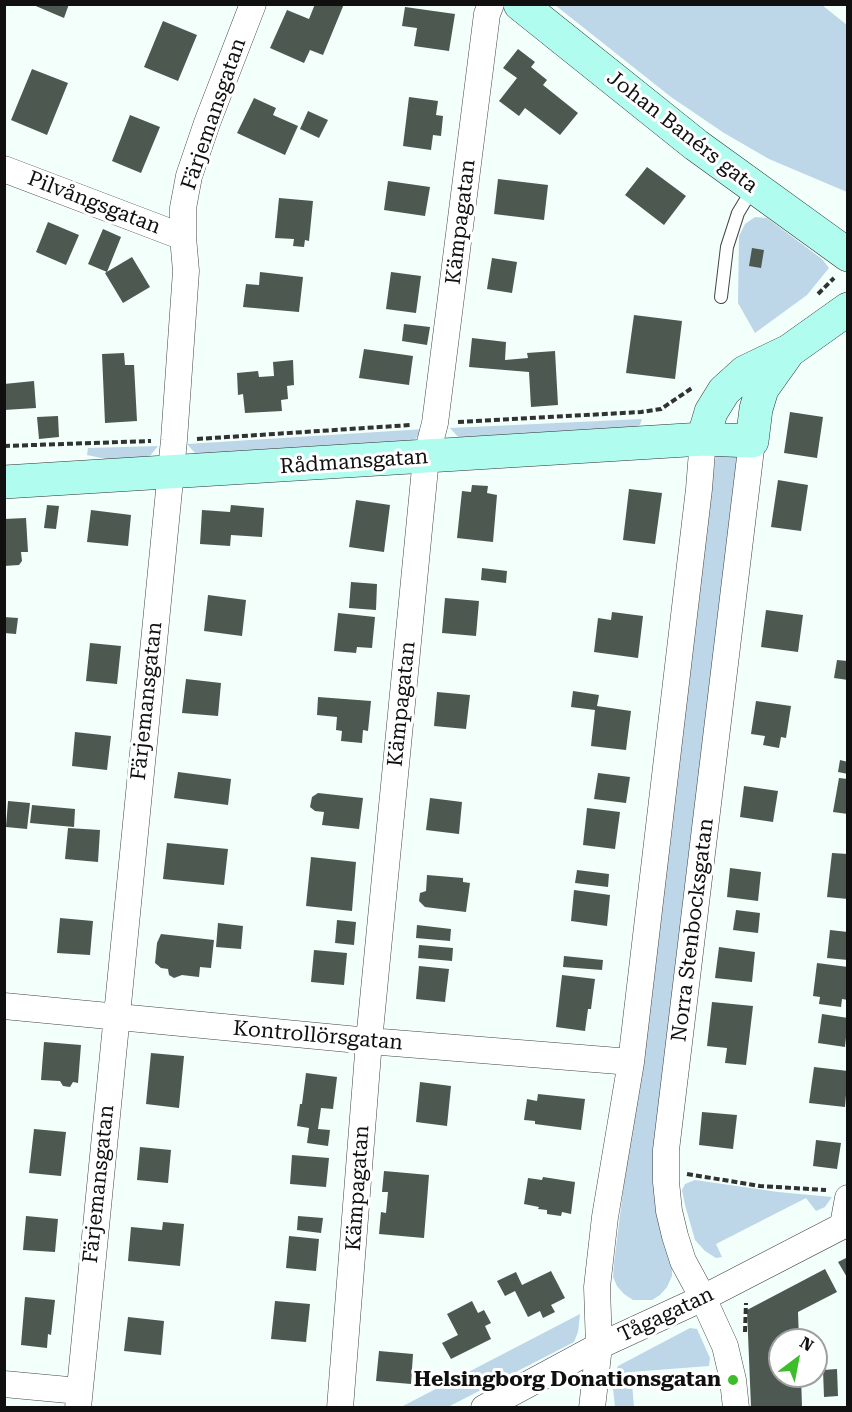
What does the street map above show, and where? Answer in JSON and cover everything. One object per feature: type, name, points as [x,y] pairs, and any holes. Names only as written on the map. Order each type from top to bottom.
[{"type":"street","name":"Färjemansgatan","points":[[78,1399],[174,440],[186,271],[183,208],[189,176],[207,123],[253,4]]},
{"type":"street","name":"Kämpagatan","points":[[340,1407],[369,1041],[426,458],[435,423],[487,14],[491,4]]},
{"type":"street","name":"Johan Banérs gata","points":[[520,4],[696,145],[848,255]]},
{"type":"street","name":"Pilvångsgatan","points":[[4,169],[183,237]]},
{"type":"street","points":[[592,1407],[599,1346],[597,1287],[605,1217],[631,1062],[703,439],[711,412],[724,391],[745,372],[789,351],[848,309]]},
{"type":"street","points":[[752,441],[756,409],[762,389],[789,351]]},
{"type":"street","name":"Rådmansgatan","points":[[4,482],[426,458],[703,439],[752,441]]},
{"type":"street","name":"Norra Stenbocksgatan","points":[[736,1407],[733,1380],[725,1346],[680,1253],[669,1211],[666,1170],[667,1139],[752,441]]},
{"type":"street","name":"Kontrollörsgatan","points":[[4,1006],[369,1041],[631,1062]]},
{"type":"street","points":[[842,1194],[845,1224]]},
{"type":"street","name":"Tågagatan","points":[[484,1407],[599,1346],[703,1298],[845,1224]]},
{"type":"street","points":[[4,1384],[78,1399]]},
{"type":"lane","points":[[721,297],[727,247],[738,213],[754,187]]},
{"type":"path","points":[[4,446],[174,440],[660,409]]},
{"type":"path","points":[[666,1170],[760,1186],[842,1194]]},
{"type":"path","points":[[746,1340],[745,1306],[749,1297],[760,1286],[752,1273]]},
{"type":"shaded area","points":[[555,5],[822,5],[847,25],[847,192],[769,159],[724,133],[671,97]]},
{"type":"shaded area","points":[[755,217],[767,218],[822,259],[829,268],[807,295],[755,333],[738,303],[739,236],[745,224]]},
{"type":"shaded area","points":[[642,419],[640,425],[625,431],[459,438],[450,428]]},
{"type":"shaded area","points":[[425,429],[415,439],[401,445],[196,454],[187,444]]},
{"type":"shaded area","points":[[158,446],[150,456],[136,461],[120,462],[87,455],[88,448]]},
{"type":"shaded area","points":[[730,452],[736,457],[739,465],[653,1156],[655,1203],[661,1235],[672,1268],[672,1276],[667,1287],[652,1300],[633,1300],[617,1286],[613,1277],[614,1263],[716,453]]},
{"type":"shaded area","points":[[695,1180],[832,1197],[825,1207],[816,1211],[806,1198],[716,1244],[722,1257],[716,1258],[705,1251],[695,1240],[685,1205],[682,1190],[685,1184]]},
{"type":"shaded area","points":[[580,1314],[578,1332],[574,1342],[448,1407],[401,1407]]},
{"type":"shaded area","points":[[690,1328],[697,1329],[710,1358],[709,1366],[631,1372],[634,1407],[615,1407],[612,1379],[618,1366]]},
{"type":"building","points":[[31,4],[69,4],[64,18]]},
{"type":"building","points":[[315,4],[344,4],[323,55],[310,50],[304,63],[270,48],[287,10],[309,19]]},
{"type":"building","points":[[405,7],[455,14],[449,51],[414,46],[417,28],[402,26]]},
{"type":"building","points":[[163,21],[197,35],[178,81],[144,67]]},
{"type":"building","points":[[518,49],[535,62],[531,67],[547,80],[543,85],[578,113],[560,135],[525,108],[519,116],[499,101],[517,78],[503,68]]},
{"type":"building","points":[[32,69],[68,83],[47,135],[11,120]]},
{"type":"building","points":[[409,97],[438,101],[436,115],[443,116],[441,136],[433,135],[431,150],[403,146]]},
{"type":"building","points":[[254,98],[276,108],[273,115],[298,126],[285,155],[237,133]]},
{"type":"building","points":[[308,111],[328,120],[319,138],[300,129]]},
{"type":"building","points":[[130,115],[160,127],[141,173],[112,161]]},
{"type":"building","points":[[647,167],[686,196],[664,225],[625,195]]},
{"type":"building","points":[[498,179],[548,185],[544,220],[494,214]]},
{"type":"building","points":[[388,181],[430,187],[425,216],[384,210]]},
{"type":"building","points":[[279,198],[313,201],[309,241],[305,240],[304,247],[293,246],[294,239],[275,238]]},
{"type":"building","points":[[48,222],[79,235],[66,265],[36,252]]},
{"type":"building","points":[[103,229],[121,237],[107,272],[88,264]]},
{"type":"building","points":[[752,248],[764,250],[761,268],[749,266]]},
{"type":"building","points":[[132,257],[150,287],[123,303],[105,273]]},
{"type":"building","points":[[492,258],[517,262],[512,293],[487,289]]},
{"type":"building","points":[[260,272],[303,277],[299,312],[243,307],[246,284],[259,285]]},
{"type":"building","points":[[391,272],[421,276],[416,313],[386,309]]},
{"type":"building","points":[[634,315],[682,321],[675,379],[626,373]]},
{"type":"building","points":[[404,324],[430,327],[427,345],[402,341]]},
{"type":"building","points":[[472,338],[506,342],[505,360],[528,358],[527,353],[555,351],[558,405],[531,407],[529,372],[469,367]]},
{"type":"building","points":[[364,349],[413,356],[409,385],[359,378]]},
{"type":"building","points":[[124,353],[125,365],[134,365],[137,421],[105,423],[102,354]]},
{"type":"building","points":[[293,360],[294,385],[287,386],[288,399],[281,400],[282,411],[245,413],[243,394],[238,395],[237,373],[258,371],[259,377],[274,376],[273,362]]},
{"type":"building","points":[[34,381],[36,408],[4,410],[4,384]]},
{"type":"building","points":[[790,412],[823,417],[817,458],[784,453]]},
{"type":"building","points":[[58,416],[59,437],[39,439],[37,417]]},
{"type":"building","points":[[778,480],[808,485],[801,531],[771,527]]},
{"type":"building","points":[[472,485],[488,486],[487,493],[497,495],[493,542],[457,538],[462,491],[471,492]]},
{"type":"building","points":[[629,489],[662,493],[655,544],[623,540]]},
{"type":"building","points":[[356,500],[390,505],[384,552],[349,547]]},
{"type":"building","points":[[47,505],[59,506],[56,529],[44,528]]},
{"type":"building","points":[[231,505],[264,508],[262,537],[231,535],[230,546],[200,544],[202,510],[230,512]]},
{"type":"building","points":[[91,510],[131,515],[128,546],[87,542]]},
{"type":"building","points":[[26,518],[28,552],[21,552],[22,561],[19,565],[4,566],[4,519]]},
{"type":"building","points":[[482,568],[507,571],[506,583],[481,580]]},
{"type":"building","points":[[351,582],[377,584],[376,610],[349,608]]},
{"type":"building","points":[[208,595],[246,600],[242,636],[204,631]]},
{"type":"building","points":[[445,598],[479,601],[476,636],[442,633]]},
{"type":"building","points":[[766,610],[803,615],[798,652],[761,647]]},
{"type":"building","points":[[612,612],[643,616],[638,658],[594,652],[598,618],[611,620]]},
{"type":"building","points":[[338,613],[375,617],[372,648],[357,647],[356,653],[334,651]]},
{"type":"building","points":[[4,617],[18,618],[16,634],[4,633]]},
{"type":"building","points":[[90,643],[121,646],[117,684],[86,681]]},
{"type":"building","points":[[837,660],[848,661],[848,680],[834,678]]},
{"type":"building","points":[[186,679],[221,683],[218,716],[182,713]]},
{"type":"building","points":[[573,691],[599,695],[597,706],[631,711],[626,750],[591,746],[595,710],[571,707]]},
{"type":"building","points":[[437,692],[470,695],[466,729],[434,726]]},
{"type":"building","points":[[318,697],[371,701],[368,731],[363,730],[362,743],[341,741],[342,731],[336,730],[337,717],[317,715]]},
{"type":"building","points":[[756,701],[791,706],[786,738],[781,737],[779,748],[763,745],[765,736],[751,734]]},
{"type":"building","points":[[75,732],[111,736],[107,770],[72,766]]},
{"type":"building","points":[[840,760],[848,762],[848,774],[838,772]]},
{"type":"building","points":[[178,772],[231,779],[228,805],[174,798]]},
{"type":"building","points":[[598,773],[630,777],[626,803],[594,799]]},
{"type":"building","points":[[839,778],[848,779],[848,814],[833,812]]},
{"type":"building","points":[[744,786],[778,791],[773,822],[740,817]]},
{"type":"building","points":[[318,793],[363,798],[359,829],[322,825],[324,812],[315,811],[310,807],[312,797]]},
{"type":"building","points":[[430,798],[462,802],[459,834],[426,830]]},
{"type":"building","points":[[8,801],[30,803],[27,829],[6,827]]},
{"type":"building","points":[[32,805],[75,809],[74,827],[30,823]]},
{"type":"building","points":[[587,808],[620,812],[615,849],[583,845]]},
{"type":"building","points":[[68,828],[100,830],[98,862],[65,859]]},
{"type":"building","points":[[167,843],[228,849],[224,885],[163,879]]},
{"type":"building","points":[[832,853],[848,854],[848,899],[827,897]]},
{"type":"building","points":[[311,857],[356,862],[352,911],[306,906]]},
{"type":"building","points":[[730,868],[761,872],[758,901],[727,897]]},
{"type":"building","points":[[577,870],[609,874],[608,887],[575,883]]},
{"type":"building","points":[[427,875],[463,878],[463,882],[470,883],[466,912],[425,907],[419,901],[420,893],[426,891]]},
{"type":"building","points":[[574,890],[610,895],[607,926],[571,921]]},
{"type":"building","points":[[736,910],[760,913],[758,933],[733,930]]},
{"type":"building","points":[[60,918],[93,921],[90,955],[57,953]]},
{"type":"building","points":[[337,920],[356,922],[354,945],[335,943]]},
{"type":"building","points":[[218,923],[243,926],[241,949],[216,947]]},
{"type":"building","points":[[417,925],[451,929],[450,941],[416,938]]},
{"type":"building","points":[[830,930],[848,932],[848,960],[827,958]]},
{"type":"building","points":[[161,934],[214,940],[211,968],[200,967],[199,977],[182,975],[174,978],[169,975],[168,969],[161,968],[155,963],[157,943]]},
{"type":"building","points":[[419,945],[453,948],[452,961],[418,958]]},
{"type":"building","points":[[719,947],[755,952],[752,982],[715,978]]},
{"type":"building","points":[[314,950],[347,953],[344,985],[311,982]]},
{"type":"building","points":[[564,956],[603,960],[602,970],[563,967]]},
{"type":"building","points":[[817,963],[848,967],[848,1000],[842,999],[841,1007],[819,1004],[820,997],[813,996]]},
{"type":"building","points":[[419,966],[449,969],[445,1002],[416,999]]},
{"type":"building","points":[[562,975],[595,979],[585,1031],[556,1027]]},
{"type":"building","points":[[712,1002],[753,1006],[746,1065],[725,1063],[727,1048],[707,1046]]},
{"type":"building","points":[[822,1014],[848,1018],[845,1047],[818,1043]]},
{"type":"building","points":[[44,1042],[81,1045],[78,1083],[73,1082],[70,1087],[63,1086],[60,1081],[41,1080]]},
{"type":"building","points":[[151,1053],[184,1056],[179,1108],[146,1104]]},
{"type":"building","points":[[814,1067],[848,1071],[845,1107],[809,1103]]},
{"type":"building","points":[[306,1073],[337,1077],[333,1109],[321,1108],[318,1129],[330,1130],[328,1146],[307,1143],[309,1128],[297,1126]]},
{"type":"building","points":[[420,1082],[451,1086],[447,1126],[416,1122]]},
{"type":"building","points":[[538,1094],[585,1099],[581,1130],[535,1124],[535,1121],[524,1120],[527,1099],[537,1101]]},
{"type":"building","points":[[702,1112],[737,1115],[733,1149],[699,1145]]},
{"type":"building","points":[[34,1129],[66,1132],[61,1176],[29,1173]]},
{"type":"building","points":[[816,1140],[841,1143],[837,1169],[813,1166]]},
{"type":"building","points":[[140,1147],[171,1150],[168,1183],[137,1180]]},
{"type":"building","points":[[292,1155],[329,1158],[326,1187],[290,1184]]},
{"type":"building","points":[[384,1171],[429,1175],[424,1238],[379,1234],[381,1212],[386,1213],[388,1192],[382,1192]]},
{"type":"building","points":[[543,1177],[575,1182],[571,1214],[562,1212],[561,1216],[547,1214],[547,1210],[524,1204],[528,1178],[542,1180]]},
{"type":"building","points":[[26,1216],[58,1219],[55,1252],[23,1250]]},
{"type":"building","points":[[298,1216],[323,1218],[321,1233],[297,1230]]},
{"type":"building","points":[[163,1222],[184,1224],[180,1266],[128,1261],[131,1227],[162,1230]]},
{"type":"building","points":[[289,1236],[319,1239],[316,1271],[286,1268]]},
{"type":"building","points":[[848,1257],[848,1279],[838,1262]]},
{"type":"building","points":[[825,1269],[837,1292],[798,1312],[799,1328],[768,1328],[768,1388],[801,1388],[802,1407],[751,1407],[747,1310]]},
{"type":"building","points":[[551,1271],[565,1298],[551,1305],[555,1312],[543,1318],[540,1311],[528,1317],[515,1291],[505,1296],[497,1281],[516,1272],[522,1285]]},
{"type":"building","points":[[25,1297],[55,1300],[51,1335],[48,1334],[47,1348],[21,1345]]},
{"type":"building","points":[[275,1301],[310,1304],[306,1342],[271,1339]]},
{"type":"building","points":[[472,1301],[478,1313],[484,1310],[491,1323],[485,1326],[491,1339],[451,1359],[442,1343],[458,1335],[447,1314]]},
{"type":"building","points":[[128,1317],[164,1321],[161,1355],[124,1351]]},
{"type":"building","points":[[379,1351],[413,1354],[411,1384],[376,1381]]},
{"type":"building","points":[[837,1369],[838,1396],[824,1397],[824,1388],[828,1388],[828,1370]]},
{"type":"place","name":"Helsingborg Donationsgatan","points":[[733,1380]]}]
